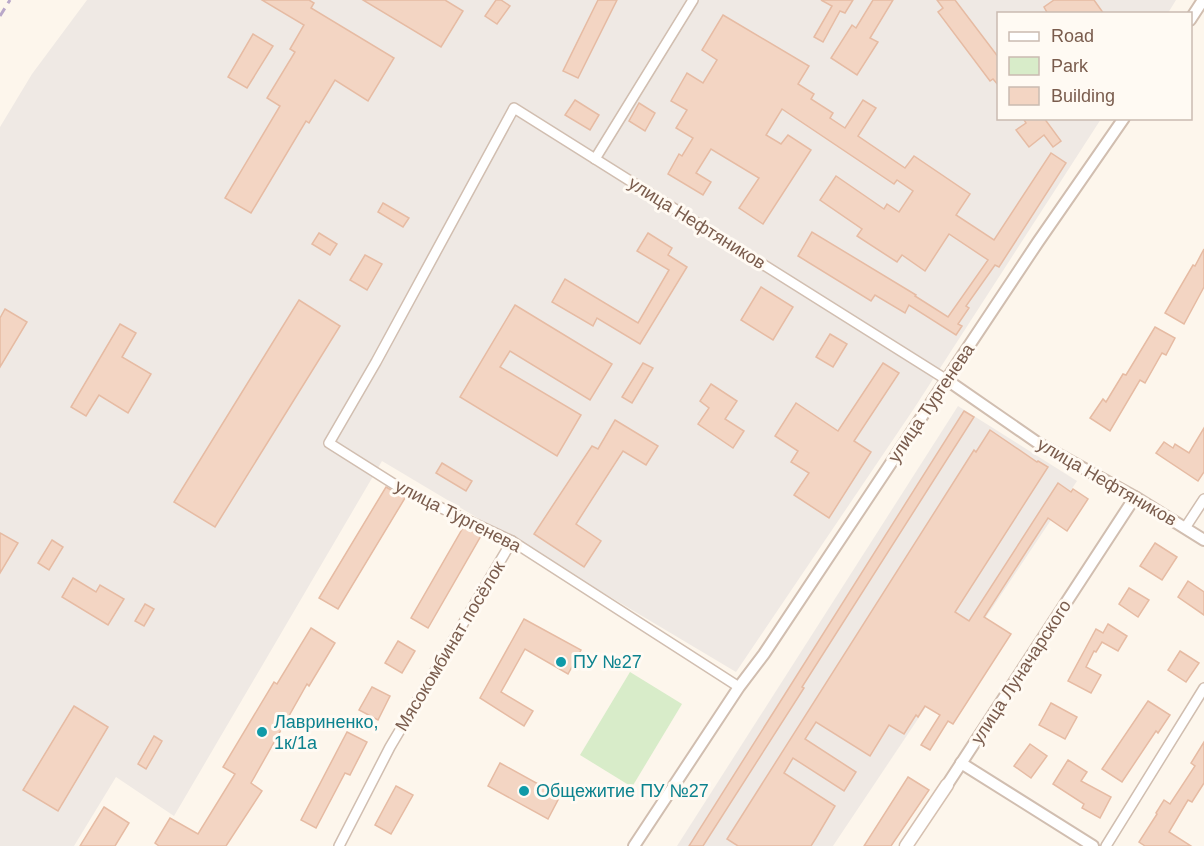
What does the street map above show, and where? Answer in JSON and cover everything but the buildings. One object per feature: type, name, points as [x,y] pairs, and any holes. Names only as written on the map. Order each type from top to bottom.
[{"type":"main road","name":"улица Луначарского","points":[[906,846],[947,785]]},
{"type":"street","points":[[595,159],[693,0]]},
{"type":"street","points":[[1192,18],[1203,0]]},
{"type":"street","name":"улица Нефтяников","points":[[328,443],[376,362],[514,108],[946,380],[1038,443],[1135,497],[1204,540]]},
{"type":"street","name":"улица Тургенева","points":[[634,846],[1038,242],[1123,120]]},
{"type":"street","name":"улица Тургенева","points":[[328,443],[405,491],[512,541],[739,687]]},
{"type":"street","name":"улица Луначарского","points":[[947,785],[1135,497]]},
{"type":"street","points":[[1185,528],[1204,498]]},
{"type":"street","name":"Мясокомбинат посёлок","points":[[339,846],[390,747],[512,541]]},
{"type":"street","points":[[1106,846],[1204,688]]},
{"type":"street","points":[[962,763],[1093,846]]},
{"type":"shaded area","points":[[87,0],[1176,0],[1169,12],[997,12],[997,120],[1100,120],[913,410],[736,672],[382,461],[174,816],[116,777],[74,846],[0,846],[0,127],[32,74]]},
{"type":"shaded area","points":[[958,406],[1077,481],[833,846],[677,846]]},
{"type":"green space","points":[[630,672],[682,704],[632,787],[580,755]]},
{"type":"railway","points":[[0,16],[10,0]]},
{"type":"place","name":"ПУ №27","points":[[561,662]]},
{"type":"place","name":"Лавриненко, 1к/1а","points":[[262,732]]},
{"type":"place","name":"Общежитие ПУ №27","points":[[524,791]]}]
